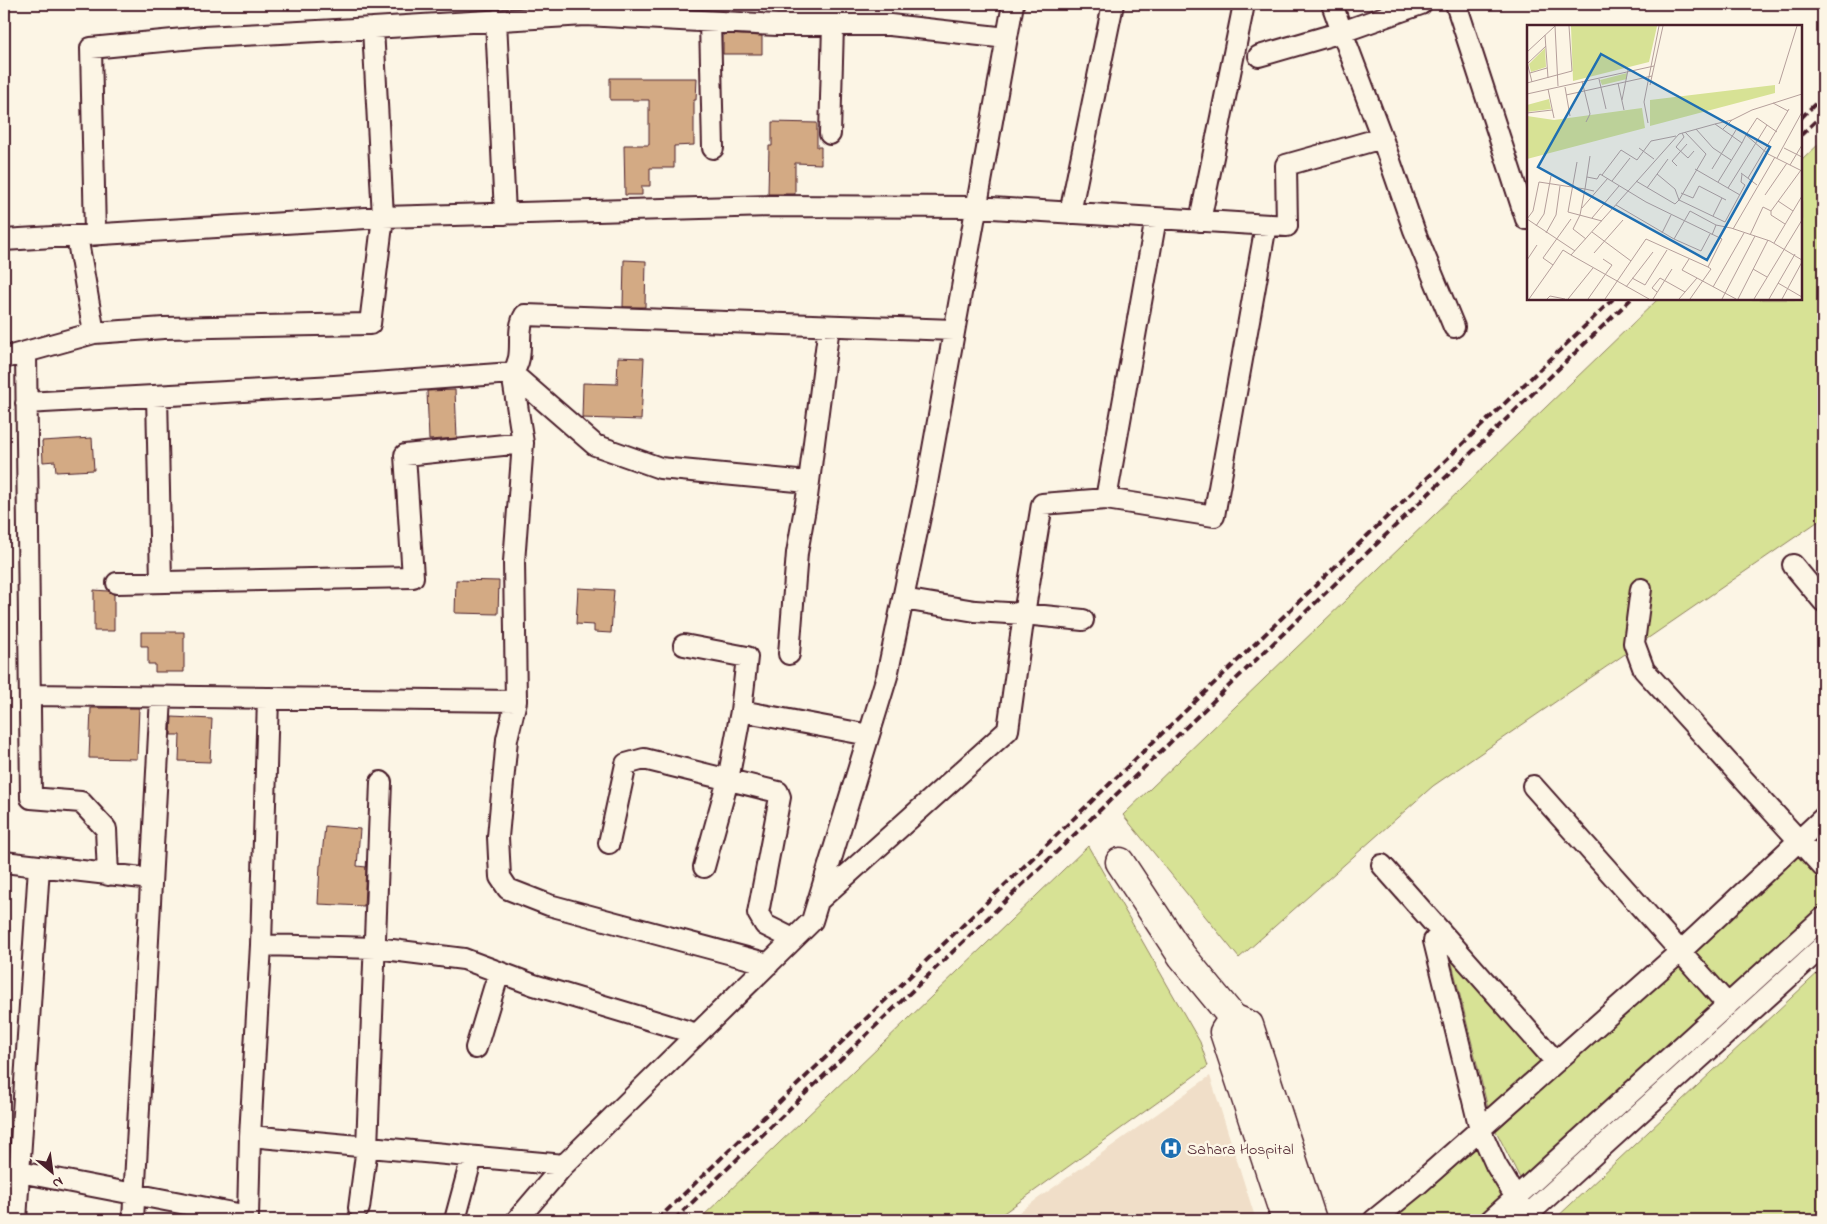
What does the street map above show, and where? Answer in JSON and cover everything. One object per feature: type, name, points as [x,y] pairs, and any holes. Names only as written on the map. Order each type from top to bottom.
[{"type":"street","points":[[517,1220],[564,1166],[812,921],[887,676],[926,488],[1013,4]]},
{"type":"street","points":[[1070,213],[1113,4]]},
{"type":"street","points":[[1200,221],[1244,4]]},
{"type":"street","points":[[1332,4],[1414,230],[1454,326]]},
{"type":"street","points":[[1259,56],[1342,32],[1421,4]]},
{"type":"street","points":[[1456,4],[1526,218]]},
{"type":"street","points":[[94,333],[86,235],[91,48],[204,37],[585,15],[777,25],[890,25],[1006,38]]},
{"type":"street","points":[[496,20],[505,214]]},
{"type":"street","points":[[710,22],[713,148]]},
{"type":"street","points":[[830,134],[833,26]]},
{"type":"street","points":[[4,358],[94,333],[164,328],[370,324],[383,217],[373,28]]},
{"type":"street","points":[[4,240],[383,217],[771,206],[976,207],[1287,226],[1286,165],[1382,138]]},
{"type":"street","points":[[1106,499],[1156,218]]},
{"type":"street","points":[[818,901],[1008,730],[1042,504],[1106,499],[1214,516],[1266,225]]},
{"type":"street","points":[[768,964],[549,906],[508,889],[500,877],[498,837],[508,739],[516,702],[514,562],[523,443],[512,373],[520,361],[522,321],[526,315],[954,330]]},
{"type":"street","points":[[789,654],[797,553],[829,326]]},
{"type":"street","points":[[26,352],[31,798],[81,802],[106,829],[108,875]]},
{"type":"street","points":[[26,403],[334,386],[512,373],[596,445],[660,468],[808,482]]},
{"type":"street","points":[[157,396],[161,582]]},
{"type":"street","points":[[117,583],[413,577],[405,455],[523,443]]},
{"type":"street","points":[[1793,565],[1823,601]]},
{"type":"street","points":[[1642,589],[1634,643],[1644,670],[1823,868]]},
{"type":"street","points":[[903,599],[975,611],[1083,620]]},
{"type":"street","points":[[684,645],[747,657],[741,711],[728,780],[704,867]]},
{"type":"street","points":[[30,695],[516,702]]},
{"type":"street","points":[[133,1220],[161,697]]},
{"type":"street","points":[[11,1171],[248,1218],[250,1136],[261,945],[268,698]]},
{"type":"street","points":[[741,711],[868,735]]},
{"type":"street","points":[[609,844],[626,764],[644,759],[778,792],[780,797],[758,913],[764,925],[793,939]]},
{"type":"street","points":[[359,1208],[367,1147],[381,782]]},
{"type":"street","points":[[1533,786],[1728,1005]]},
{"type":"street","points":[[1374,1220],[1416,1186],[1681,951],[1823,818]]},
{"type":"street","points":[[4,862],[39,868],[151,880]]},
{"type":"street","points":[[1120,862],[1182,956],[1233,1018],[1249,1025],[1312,1220]]},
{"type":"street","points":[[1382,865],[1556,1062]]},
{"type":"street","points":[[16,1220],[11,1171],[39,868]]},
{"type":"street","points":[[1491,1220],[1823,918]]},
{"type":"street","points":[[1442,933],[1434,941],[1480,1129],[1496,1165],[1516,1198],[1525,1218],[1823,946]]},
{"type":"street","points":[[261,945],[376,948],[464,959],[534,985],[697,1034]]},
{"type":"street","points":[[476,1048],[499,972]]},
{"type":"street","points":[[1233,1018],[1224,1032],[1286,1220]]},
{"type":"street","points":[[250,1136],[564,1166]]},
{"type":"street","points":[[455,1220],[472,1157]]},
{"type":"shaded area","name":"Sahara Hospital","points":[[1210,1076],[1256,1220],[1008,1220]]},
{"type":"green space","points":[[1823,140],[1823,518],[1433,786],[1239,958],[1123,815],[1657,300],[1802,300],[1802,160]]},
{"type":"green space","points":[[1813,839],[1823,850],[1823,906],[1728,993],[1691,952]]},
{"type":"green space","points":[[1088,846],[1200,1042],[1208,1066],[994,1220],[699,1220]]},
{"type":"green space","points":[[1451,959],[1542,1061],[1489,1112]]},
{"type":"green space","points":[[1677,965],[1715,1006],[1521,1180],[1496,1131]]},
{"type":"green space","points":[[1823,968],[1823,1220],[1554,1220]]},
{"type":"green space","points":[[1478,1147],[1504,1196],[1476,1220],[1391,1220]]},
{"type":"building","points":[[723,34],[762,36],[762,54],[723,54]]},
{"type":"building","points":[[610,78],[697,78],[696,100],[694,100],[694,145],[674,146],[674,168],[650,168],[650,186],[642,186],[642,195],[625,195],[624,145],[649,145],[649,100],[610,100]]},
{"type":"building","points":[[772,122],[817,123],[817,147],[821,147],[821,164],[795,163],[795,194],[768,194],[769,146],[772,146]]},
{"type":"building","points":[[624,260],[646,261],[645,307],[623,307]]},
{"type":"building","points":[[618,357],[644,358],[641,420],[582,418],[583,383],[617,384]]},
{"type":"building","points":[[455,390],[457,438],[429,440],[427,391]]},
{"type":"building","points":[[92,438],[94,470],[56,472],[55,461],[43,462],[42,441]]},
{"type":"building","points":[[456,580],[499,581],[498,614],[455,613]]},
{"type":"building","points":[[578,588],[614,590],[611,633],[594,632],[594,625],[576,624]]},
{"type":"building","points":[[94,590],[108,591],[114,594],[114,631],[94,631]]},
{"type":"building","points":[[141,632],[184,632],[184,672],[155,672],[155,664],[148,664],[148,646],[141,646]]},
{"type":"building","points":[[91,708],[139,708],[137,759],[89,758]]},
{"type":"building","points":[[172,717],[212,719],[210,762],[179,761],[180,735],[171,735]]},
{"type":"building","points":[[325,826],[360,829],[357,866],[366,867],[364,906],[318,904]]},
{"type":"railway","points":[[1802,117],[1823,96]]},
{"type":"railway","points":[[1802,134],[1823,114]]},
{"type":"railway","points":[[657,1220],[1612,300]]},
{"type":"railway","points":[[674,1220],[1630,300]]},
{"type":"place","name":"Sahara Hospital","points":[[1171,1148]]}]
